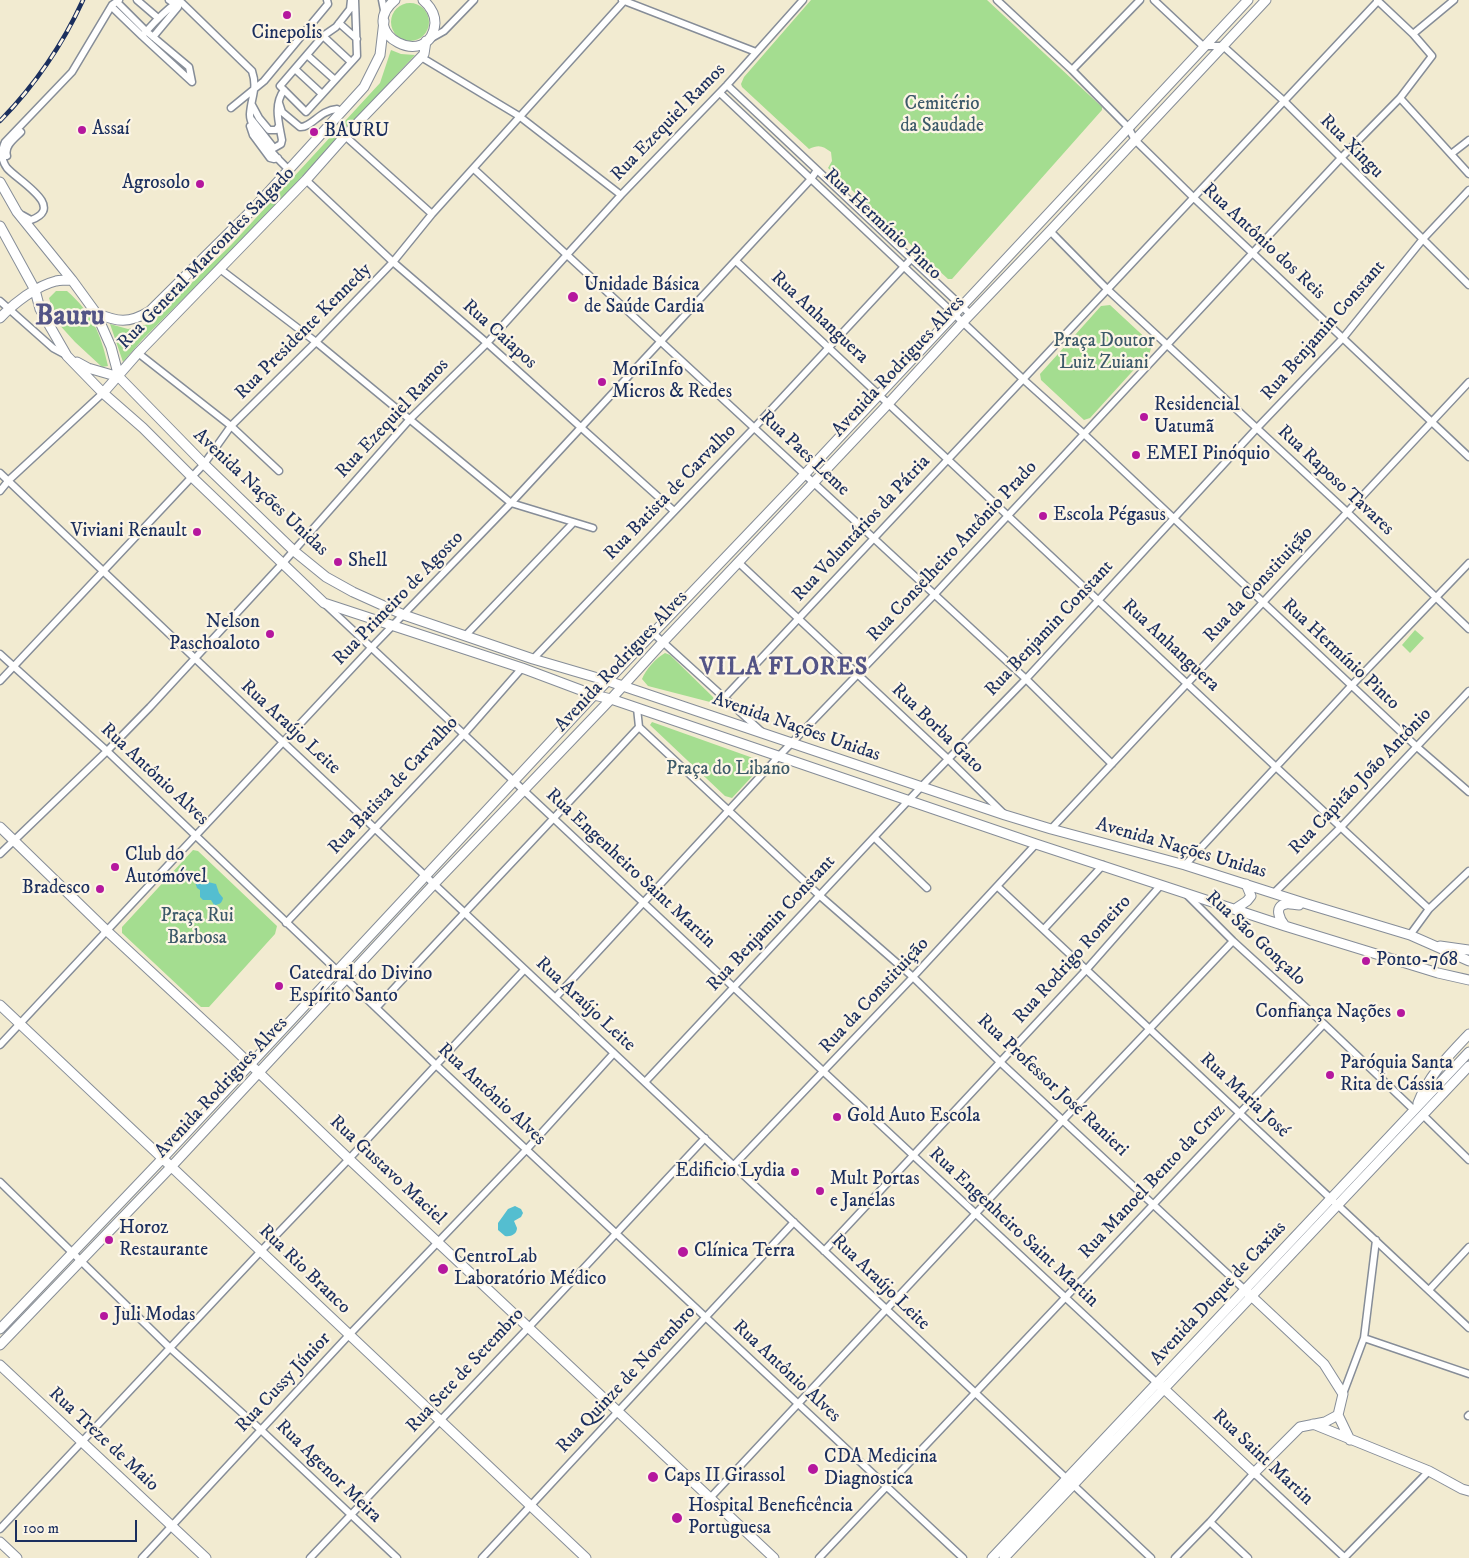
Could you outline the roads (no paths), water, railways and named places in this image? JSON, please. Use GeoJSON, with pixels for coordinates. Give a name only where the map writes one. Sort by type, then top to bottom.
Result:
{"type":"FeatureCollection","features":[{"type":"Feature","properties":{"kind":"main road","name":"Rua General Marcondes Salgado"},"geometry":{"type":"LineString","coordinates":[[96,313],[113,321],[137,319],[150,311],[252,209],[364,87],[380,55],[384,18],[387,9],[395,0]]}},
{"type":"Feature","properties":{"kind":"main road","name":"Rua General Marcondes Salgado"},"geometry":{"type":"LineString","coordinates":[[103,393],[119,377],[138,353],[306,180],[345,136],[424,54],[426,41],[431,35],[435,22],[432,9],[422,0]]}},
{"type":"Feature","properties":{"kind":"main road","name":"Avenida Rodrigues Alves"},"geometry":{"type":"LineString","coordinates":[[0,1329],[163,1158],[594,695],[805,474],[1248,0]]}},
{"type":"Feature","properties":{"kind":"main road","name":"Avenida Rodrigues Alves"},"geometry":{"type":"LineString","coordinates":[[0,1345],[171,1167],[434,884],[611,699],[621,686],[1266,0]]}},
{"type":"Feature","properties":{"kind":"main road"},"geometry":{"type":"LineString","coordinates":[[384,18],[385,29],[395,42],[410,47],[426,41]]}},
{"type":"Feature","properties":{"kind":"main road","name":"Avenida Nações Unidas"},"geometry":{"type":"LineString","coordinates":[[0,182],[17,212],[96,313],[111,347],[119,377],[204,464],[294,551],[326,576],[353,592],[404,615],[533,659],[608,681],[1005,815],[1186,864],[1307,904],[1410,935],[1469,961]]}},
{"type":"Feature","properties":{"kind":"main road","name":"Avenida Nações Unidas"},"geometry":{"type":"LineString","coordinates":[[0,226],[35,290],[40,309],[67,356],[103,393],[143,428],[324,603],[522,668],[594,695],[611,699],[1036,844],[1103,865],[1160,886],[1438,973],[1465,979]]}},
{"type":"Feature","properties":{"kind":"main road"},"geometry":{"type":"LineString","coordinates":[[0,318],[8,309],[35,290],[56,281],[72,280]]}},
{"type":"Feature","properties":{"kind":"main road"},"geometry":{"type":"LineString","coordinates":[[67,356],[88,368],[119,377]]}},
{"type":"Feature","properties":{"kind":"main road","name":"Rua Gustavo Maciel"},"geometry":{"type":"LineString","coordinates":[[0,827],[107,931],[251,1064],[258,1073],[349,1159],[774,1558]]}},
{"type":"Feature","properties":{"kind":"main road"},"geometry":{"type":"LineString","coordinates":[[1235,909],[1251,896],[1246,884]]}},
{"type":"Feature","properties":{"kind":"main road"},"geometry":{"type":"LineString","coordinates":[[1285,926],[1278,913],[1280,908],[1285,904],[1307,904]]}},
{"type":"Feature","properties":{"kind":"main road"},"geometry":{"type":"LineString","coordinates":[[1434,946],[1448,946],[1469,950]]}},
{"type":"Feature","properties":{"kind":"main road"},"geometry":{"type":"LineString","coordinates":[[1465,979],[1469,986]]}},
{"type":"Feature","properties":{"kind":"main road","name":"Rua Rio Branco"},"geometry":{"type":"LineString","coordinates":[[0,1005],[586,1558]]}},
{"type":"Feature","properties":{"kind":"main road"},"geometry":{"type":"LineString","coordinates":[[1418,1111],[1424,1088],[1451,1052],[1469,1034]]}},
{"type":"Feature","properties":{"kind":"main road","name":"Avenida Duque de Caxias"},"geometry":{"type":"LineString","coordinates":[[1446,1084],[1469,1052]]}},
{"type":"Feature","properties":{"kind":"main road","name":"Avenida Duque de Caxias"},"geometry":{"type":"LineString","coordinates":[[1248,1293],[1331,1198],[1446,1084],[1469,1066]]}},
{"type":"Feature","properties":{"kind":"main road","name":"Avenida Duque de Caxias"},"geometry":{"type":"LineString","coordinates":[[1004,1558],[1070,1482],[1160,1385],[1248,1293],[1338,1205],[1418,1111]]}},
{"type":"Feature","properties":{"kind":"main road","name":"Rua Professor José Ranieri"},"geometry":{"type":"LineString","coordinates":[[1248,1293],[1324,1364],[1343,1394]]}},
{"type":"Feature","properties":{"kind":"main road","name":"Rua Treze de Maio"},"geometry":{"type":"LineString","coordinates":[[0,1366],[206,1558]]}},
{"type":"Feature","properties":{"kind":"main road","name":"Rua Saint Martin"},"geometry":{"type":"LineString","coordinates":[[1160,1385],[1254,1472]]}},
{"type":"Feature","properties":{"kind":"main road"},"geometry":{"type":"LineString","coordinates":[[1343,1394],[1338,1415],[1350,1440]]}},
{"type":"Feature","properties":{"kind":"main road"},"geometry":{"type":"LineString","coordinates":[[1254,1472],[1300,1427],[1325,1422],[1338,1415]]}},
{"type":"Feature","properties":{"kind":"main road"},"geometry":{"type":"LineString","coordinates":[[1313,1424],[1429,1471],[1465,1490]]}},
{"type":"Feature","properties":{"kind":"main road","name":"Avenida Duque de Caxias"},"geometry":{"type":"LineString","coordinates":[[992,1558],[1070,1482]]}},
{"type":"Feature","properties":{"kind":"main road"},"geometry":{"type":"LineString","coordinates":[[0,1542],[17,1558]]}},
{"type":"Feature","properties":{"kind":"street"},"geometry":{"type":"LineString","coordinates":[[17,212],[30,220],[35,218],[44,209],[38,194],[8,168],[1,150],[4,142],[72,72],[112,5],[126,0]]}},
{"type":"Feature","properties":{"kind":"street"},"geometry":{"type":"LineString","coordinates":[[137,0],[158,18]]}},
{"type":"Feature","properties":{"kind":"street"},"geometry":{"type":"LineString","coordinates":[[144,34],[158,18],[175,4],[171,0]]}},
{"type":"Feature","properties":{"kind":"street"},"geometry":{"type":"LineString","coordinates":[[153,37],[178,7],[171,0]]}},
{"type":"Feature","properties":{"kind":"street"},"geometry":{"type":"LineString","coordinates":[[179,0],[258,79],[264,80]]}},
{"type":"Feature","properties":{"kind":"street"},"geometry":{"type":"LineString","coordinates":[[278,159],[278,153],[250,111],[243,103],[234,105],[264,80],[328,4],[327,0]]}},
{"type":"Feature","properties":{"kind":"street"},"geometry":{"type":"LineString","coordinates":[[351,0],[350,9],[339,23],[324,36],[280,86],[306,112],[357,56],[355,0]]}},
{"type":"Feature","properties":{"kind":"street"},"geometry":{"type":"LineString","coordinates":[[382,0],[384,18]]}},
{"type":"Feature","properties":{"kind":"street"},"geometry":{"type":"LineString","coordinates":[[426,41],[444,31],[474,0]]}},
{"type":"Feature","properties":{"kind":"street"},"geometry":{"type":"LineString","coordinates":[[624,0],[756,52]]}},
{"type":"Feature","properties":{"kind":"street","name":"Rua Presidente Kennedy"},"geometry":{"type":"LineString","coordinates":[[0,681],[204,464],[231,426],[393,262],[432,214],[624,0]]}},
{"type":"Feature","properties":{"kind":"street","name":"Rua Ezequiel Ramos"},"geometry":{"type":"LineString","coordinates":[[0,854],[107,751],[195,658],[294,551],[410,418],[487,343],[568,256],[621,195],[720,92],[803,0]]}},
{"type":"Feature","properties":{"kind":"street","name":"Rua Antônio dos Reis"},"geometry":{"type":"LineString","coordinates":[[997,0],[1072,70],[1128,127],[1135,140],[1193,197],[1469,457]]}},
{"type":"Feature","properties":{"kind":"street"},"geometry":{"type":"LineString","coordinates":[[1072,70],[1140,0]]}},
{"type":"Feature","properties":{"kind":"street"},"geometry":{"type":"LineString","coordinates":[[1154,0],[1203,46],[1223,46]]}},
{"type":"Feature","properties":{"kind":"street"},"geometry":{"type":"LineString","coordinates":[[1413,34],[1454,0]]}},
{"type":"Feature","properties":{"kind":"street"},"geometry":{"type":"LineString","coordinates":[[1377,1],[1413,34],[1432,56],[1400,98],[1341,158],[1084,434],[1024,380],[1107,288],[1377,1]]}},
{"type":"Feature","properties":{"kind":"street"},"geometry":{"type":"LineString","coordinates":[[117,4],[144,34],[192,82],[189,67],[153,37],[144,34]]}},
{"type":"Feature","properties":{"kind":"street"},"geometry":{"type":"LineString","coordinates":[[29,228],[44,215],[46,205],[41,195],[10,164],[6,151],[8,145],[75,72],[106,16],[117,4]]}},
{"type":"Feature","properties":{"kind":"street"},"geometry":{"type":"LineString","coordinates":[[339,23],[356,39]]}},
{"type":"Feature","properties":{"kind":"street"},"geometry":{"type":"LineString","coordinates":[[324,36],[351,62]]}},
{"type":"Feature","properties":{"kind":"street","name":"Rua Xingu"},"geometry":{"type":"LineString","coordinates":[[1223,46],[1284,101],[1469,285]]}},
{"type":"Feature","properties":{"kind":"street"},"geometry":{"type":"LineString","coordinates":[[307,55],[335,80]]}},
{"type":"Feature","properties":{"kind":"street"},"geometry":{"type":"LineString","coordinates":[[421,57],[519,116],[621,195]]}},
{"type":"Feature","properties":{"kind":"street"},"geometry":{"type":"LineString","coordinates":[[295,69],[322,94]]}},
{"type":"Feature","properties":{"kind":"street"},"geometry":{"type":"LineString","coordinates":[[252,72],[255,87],[250,111],[258,134],[288,169]]}},
{"type":"Feature","properties":{"kind":"street","name":"Rua Hermínio Pinto"},"geometry":{"type":"LineString","coordinates":[[727,84],[970,314]]}},
{"type":"Feature","properties":{"kind":"street"},"geometry":{"type":"LineString","coordinates":[[274,148],[281,144],[282,140],[277,109],[284,90]]}},
{"type":"Feature","properties":{"kind":"street","name":"Rua Hermínio Pinto"},"geometry":{"type":"LineString","coordinates":[[720,92],[1024,380]]}},
{"type":"Feature","properties":{"kind":"street"},"geometry":{"type":"LineString","coordinates":[[1400,98],[1469,174]]}},
{"type":"Feature","properties":{"kind":"street"},"geometry":{"type":"LineString","coordinates":[[279,100],[282,112],[300,127],[308,126],[318,116],[333,109],[337,108],[341,112]]}},
{"type":"Feature","properties":{"kind":"street"},"geometry":{"type":"LineString","coordinates":[[250,111],[269,130],[276,130],[279,126]]}},
{"type":"Feature","properties":{"kind":"street"},"geometry":{"type":"LineString","coordinates":[[345,136],[432,214]]}},
{"type":"Feature","properties":{"kind":"street"},"geometry":{"type":"LineString","coordinates":[[1451,154],[1469,140]]}},
{"type":"Feature","properties":{"kind":"street","name":"Rua Paes Leme"},"geometry":{"type":"LineString","coordinates":[[474,169],[1026,679],[1112,764]]}},
{"type":"Feature","properties":{"kind":"street","name":"Rua Primeiro de Agosto"},"geometry":{"type":"LineString","coordinates":[[0,1045],[371,648],[511,503],[662,342],[811,179],[816,170]]}},
{"type":"Feature","properties":{"kind":"street","name":"Rua Caiapos"},"geometry":{"type":"LineString","coordinates":[[306,180],[393,262],[487,343],[674,511]]}},
{"type":"Feature","properties":{"kind":"street","name":"Rua Benjamin Constant"},"geometry":{"type":"LineString","coordinates":[[645,1082],[921,787],[1026,679],[1257,428],[1343,338],[1423,239],[1469,190]]}},
{"type":"Feature","properties":{"kind":"street","name":"Rua Raposo Tavares"},"geometry":{"type":"LineString","coordinates":[[1050,231],[1167,345],[1347,512],[1469,629]]}},
{"type":"Feature","properties":{"kind":"street","name":"Rua Batista de Carvalho"},"geometry":{"type":"LineString","coordinates":[[533,659],[754,428],[912,258]]}},
{"type":"Feature","properties":{"kind":"street","name":"Rua Anhanguera"},"geometry":{"type":"LineString","coordinates":[[736,261],[1188,683],[1276,768],[1430,909]]}},
{"type":"Feature","properties":{"kind":"street"},"geometry":{"type":"LineString","coordinates":[[220,268],[316,342],[511,503],[593,528]]}},
{"type":"Feature","properties":{"kind":"street"},"geometry":{"type":"LineString","coordinates":[[0,301],[53,348],[67,356]]}},
{"type":"Feature","properties":{"kind":"street"},"geometry":{"type":"LineString","coordinates":[[138,353],[231,426],[279,471]]}},
{"type":"Feature","properties":{"kind":"street","name":"Rua Voluntários da Pátria"},"geometry":{"type":"LineString","coordinates":[[724,698],[1024,380]]}},
{"type":"Feature","properties":{"kind":"street","name":"Rua da Constituição"},"geometry":{"type":"LineString","coordinates":[[1051,829],[1469,382]]}},
{"type":"Feature","properties":{"kind":"street","name":"Rua General Marcondes Salgado"},"geometry":{"type":"LineString","coordinates":[[0,491],[9,480],[103,393]]}},
{"type":"Feature","properties":{"kind":"street","name":"Rua Hermínio Pinto"},"geometry":{"type":"LineString","coordinates":[[1084,434],[1263,604],[1417,747],[1469,792]]}},
{"type":"Feature","properties":{"kind":"street","name":"Rua Conselheiro Antônio Prado"},"geometry":{"type":"LineString","coordinates":[[556,997],[779,756],[934,595],[1084,434]]}},
{"type":"Feature","properties":{"kind":"street","name":"Rua Araújo Leite"},"geometry":{"type":"LineString","coordinates":[[0,472],[524,970],[556,997],[885,1310],[1151,1558]]}},
{"type":"Feature","properties":{"kind":"street"},"geometry":{"type":"LineString","coordinates":[[465,636],[573,523]]}},
{"type":"Feature","properties":{"kind":"street","name":"Rua Borba Gato"},"geometry":{"type":"LineString","coordinates":[[738,562],[1005,815]]}},
{"type":"Feature","properties":{"kind":"street"},"geometry":{"type":"LineString","coordinates":[[1186,864],[1352,685],[1469,563]]}},
{"type":"Feature","properties":{"kind":"street","name":"Rua Engenheiro Saint Martin"},"geometry":{"type":"LineString","coordinates":[[324,603],[643,904],[1160,1385]]}},
{"type":"Feature","properties":{"kind":"street"},"geometry":{"type":"LineString","coordinates":[[654,634],[765,734]]}},
{"type":"Feature","properties":{"kind":"street","name":"Rua Antônio Alves"},"geometry":{"type":"LineString","coordinates":[[0,654],[107,751],[286,923],[963,1558]]}},
{"type":"Feature","properties":{"kind":"street","name":"Rua Batista de Carvalho"},"geometry":{"type":"LineString","coordinates":[[286,923],[464,734],[522,668]]}},
{"type":"Feature","properties":{"kind":"street","name":"Rua Capitão João Antônio"},"geometry":{"type":"LineString","coordinates":[[1274,893],[1341,827],[1469,691]]}},
{"type":"Feature","properties":{"kind":"street"},"geometry":{"type":"LineString","coordinates":[[637,708],[639,727],[730,810]]}},
{"type":"Feature","properties":{"kind":"street"},"geometry":{"type":"LineString","coordinates":[[376,1007],[639,727]]}},
{"type":"Feature","properties":{"kind":"street","name":"Rua Professor José Ranieri"},"geometry":{"type":"LineString","coordinates":[[730,810],[819,895],[913,977],[1000,1062],[1248,1293]]}},
{"type":"Feature","properties":{"kind":"street"},"geometry":{"type":"LineString","coordinates":[[875,838],[928,888]]}},
{"type":"Feature","properties":{"kind":"street","name":"Rua da Constituição"},"geometry":{"type":"LineString","coordinates":[[733,1166],[824,1072],[1036,844]]}},
{"type":"Feature","properties":{"kind":"street"},"geometry":{"type":"LineString","coordinates":[[1044,929],[1103,865]]}},
{"type":"Feature","properties":{"kind":"street"},"geometry":{"type":"LineString","coordinates":[[1410,935],[1430,909],[1468,874]]}},
{"type":"Feature","properties":{"kind":"street","name":"Rua Rodrigo Romeiro"},"geometry":{"type":"LineString","coordinates":[[824,1251],[1086,970],[1160,886]]}},
{"type":"Feature","properties":{"kind":"street","name":"Rua Maria José"},"geometry":{"type":"LineString","coordinates":[[998,887],[1469,1328]]}},
{"type":"Feature","properties":{"kind":"street","name":"Rua São Gonçalo"},"geometry":{"type":"LineString","coordinates":[[1184,893],[1233,941],[1469,1160]]}},
{"type":"Feature","properties":{"kind":"street"},"geometry":{"type":"LineString","coordinates":[[711,1497],[975,1213],[1233,941]]}},
{"type":"Feature","properties":{"kind":"street"},"geometry":{"type":"LineString","coordinates":[[0,1530],[524,970]]}},
{"type":"Feature","properties":{"kind":"street","name":"Rua Manoel Bento da Cruz"},"geometry":{"type":"LineString","coordinates":[[819,1558],[1324,1024]]}},
{"type":"Feature","properties":{"kind":"street","name":"Rua Cussy Júnior"},"geometry":{"type":"LineString","coordinates":[[142,1558],[349,1335],[527,1149],[614,1053]]}},
{"type":"Feature","properties":{"kind":"street","name":"Rua Sete de Setembro"},"geometry":{"type":"LineString","coordinates":[[310,1558],[705,1138]]}},
{"type":"Feature","properties":{"kind":"street","name":"Rua Agenor Meira"},"geometry":{"type":"LineString","coordinates":[[0,1182],[170,1348],[262,1430],[396,1558]]}},
{"type":"Feature","properties":{"kind":"street","name":"Rua Quinze de Novembro"},"geometry":{"type":"LineString","coordinates":[[482,1558],[794,1222]]}},
{"type":"Feature","properties":{"kind":"street"},"geometry":{"type":"LineString","coordinates":[[1343,1394],[1364,1338],[1376,1240]]}},
{"type":"Feature","properties":{"kind":"street"},"geometry":{"type":"LineString","coordinates":[[1429,1290],[1469,1247]]}},
{"type":"Feature","properties":{"kind":"street"},"geometry":{"type":"LineString","coordinates":[[1364,1338],[1469,1374]]}},
{"type":"Feature","properties":{"kind":"street"},"geometry":{"type":"LineString","coordinates":[[1344,1558],[1429,1471]]}},
{"type":"Feature","properties":{"kind":"street"},"geometry":{"type":"LineString","coordinates":[[1175,1558],[1254,1472]]}},
{"type":"Feature","properties":{"kind":"street","name":"Rua Saint Martin"},"geometry":{"type":"LineString","coordinates":[[1254,1472],[1344,1558]]}},
{"type":"Feature","properties":{"kind":"street"},"geometry":{"type":"LineString","coordinates":[[1465,1490],[1469,1496]]}},
{"type":"Feature","properties":{"kind":"street"},"geometry":{"type":"LineString","coordinates":[[1210,1522],[1248,1558]]}},
{"type":"Feature","properties":{"kind":"street"},"geometry":{"type":"LineString","coordinates":[[487,1552],[493,1558]]}},
{"type":"Feature","properties":{"kind":"water"},"geometry":{"type":"Polygon","coordinates":[[[201,877],[208,882],[216,884],[223,898],[217,905],[214,905],[211,900],[203,900],[200,897],[200,890],[195,882],[201,877]]]}},
{"type":"Feature","properties":{"kind":"water"},"geometry":{"type":"Polygon","coordinates":[[[515,1206],[521,1209],[523,1213],[521,1217],[514,1221],[517,1228],[516,1232],[505,1236],[498,1230],[498,1223],[508,1209],[515,1206]]]}},
{"type":"Feature","properties":{"kind":"railway"},"geometry":{"type":"LineString","coordinates":[[0,121],[47,64],[83,0]]}},
{"type":"Feature","properties":{"kind":"place","name":"Cinepolis"},"geometry":{"type":"Point","coordinates":[287,15]}},
{"type":"Feature","properties":{"kind":"place","name":"Assaí"},"geometry":{"type":"Point","coordinates":[82,130]}},
{"type":"Feature","properties":{"kind":"place","name":"BAURU"},"geometry":{"type":"Point","coordinates":[314,132]}},
{"type":"Feature","properties":{"kind":"place","name":"Agrosolo"},"geometry":{"type":"Point","coordinates":[200,184]}},
{"type":"Feature","properties":{"kind":"place","name":"Unidade Básica de Saúde Cardia"},"geometry":{"type":"Point","coordinates":[573,297]}},
{"type":"Feature","properties":{"kind":"place","name":"MoriInfo Micros & Redes"},"geometry":{"type":"Point","coordinates":[602,382]}},
{"type":"Feature","properties":{"kind":"place","name":"Residencial Uatumã"},"geometry":{"type":"Point","coordinates":[1144,417]}},
{"type":"Feature","properties":{"kind":"place","name":"EMEI Pinóquio"},"geometry":{"type":"Point","coordinates":[1136,455]}},
{"type":"Feature","properties":{"kind":"place","name":"Escola Pégasus"},"geometry":{"type":"Point","coordinates":[1043,516]}},
{"type":"Feature","properties":{"kind":"place","name":"Viviani Renault"},"geometry":{"type":"Point","coordinates":[197,532]}},
{"type":"Feature","properties":{"kind":"place","name":"Shell"},"geometry":{"type":"Point","coordinates":[338,562]}},
{"type":"Feature","properties":{"kind":"place","name":"Nelson Paschoaloto"},"geometry":{"type":"Point","coordinates":[270,634]}},
{"type":"Feature","properties":{"kind":"place","name":"Club do Automóvel"},"geometry":{"type":"Point","coordinates":[115,867]}},
{"type":"Feature","properties":{"kind":"place","name":"Bradesco"},"geometry":{"type":"Point","coordinates":[100,889]}},
{"type":"Feature","properties":{"kind":"place","name":"Ponto-768"},"geometry":{"type":"Point","coordinates":[1366,961]}},
{"type":"Feature","properties":{"kind":"place","name":"Catedral do Divino Espírito Santo"},"geometry":{"type":"Point","coordinates":[279,986]}},
{"type":"Feature","properties":{"kind":"place","name":"Confiança Nações"},"geometry":{"type":"Point","coordinates":[1401,1013]}},
{"type":"Feature","properties":{"kind":"place","name":"Paróquia Santa Rita de Cássia"},"geometry":{"type":"Point","coordinates":[1330,1075]}},
{"type":"Feature","properties":{"kind":"place","name":"Gold Auto Escola"},"geometry":{"type":"Point","coordinates":[837,1117]}},
{"type":"Feature","properties":{"kind":"place","name":"Edificio Lydia"},"geometry":{"type":"Point","coordinates":[795,1172]}},
{"type":"Feature","properties":{"kind":"place","name":"Mult Portas e Janelas"},"geometry":{"type":"Point","coordinates":[820,1191]}},
{"type":"Feature","properties":{"kind":"place","name":"Horoz Restaurante"},"geometry":{"type":"Point","coordinates":[109,1240]}},
{"type":"Feature","properties":{"kind":"place","name":"Clínica Terra"},"geometry":{"type":"Point","coordinates":[683,1252]}},
{"type":"Feature","properties":{"kind":"place","name":"CentroLab Laboratório Médico"},"geometry":{"type":"Point","coordinates":[443,1269]}},
{"type":"Feature","properties":{"kind":"place","name":"Juli Modas"},"geometry":{"type":"Point","coordinates":[104,1316]}},
{"type":"Feature","properties":{"kind":"place","name":"CDA Medicina Diagnostica"},"geometry":{"type":"Point","coordinates":[813,1469]}},
{"type":"Feature","properties":{"kind":"place","name":"Caps II Girassol"},"geometry":{"type":"Point","coordinates":[653,1477]}},
{"type":"Feature","properties":{"kind":"place","name":"Hospital Beneficência Portuguesa"},"geometry":{"type":"Point","coordinates":[677,1518]}},
{"type":"Feature","properties":{"kind":"district","name":"Bauru"},"geometry":{"type":"Point","coordinates":[70,318]}},
{"type":"Feature","properties":{"kind":"district","name":"VILA FLORES"},"geometry":{"type":"Point","coordinates":[784,669]}},
{"type":"Feature","properties":{"kind":"park label","name":"Cemitério da Saudade"},"geometry":{"type":"Point","coordinates":[942,116]}},
{"type":"Feature","properties":{"kind":"park label","name":"Praça Doutor Luiz Zuiani"},"geometry":{"type":"Point","coordinates":[1104,353]}},
{"type":"Feature","properties":{"kind":"park label","name":"Praça do Libano"},"geometry":{"type":"Point","coordinates":[728,770]}},
{"type":"Feature","properties":{"kind":"park label","name":"Praça Rui Barbosa"},"geometry":{"type":"Point","coordinates":[197,928]}}]}
